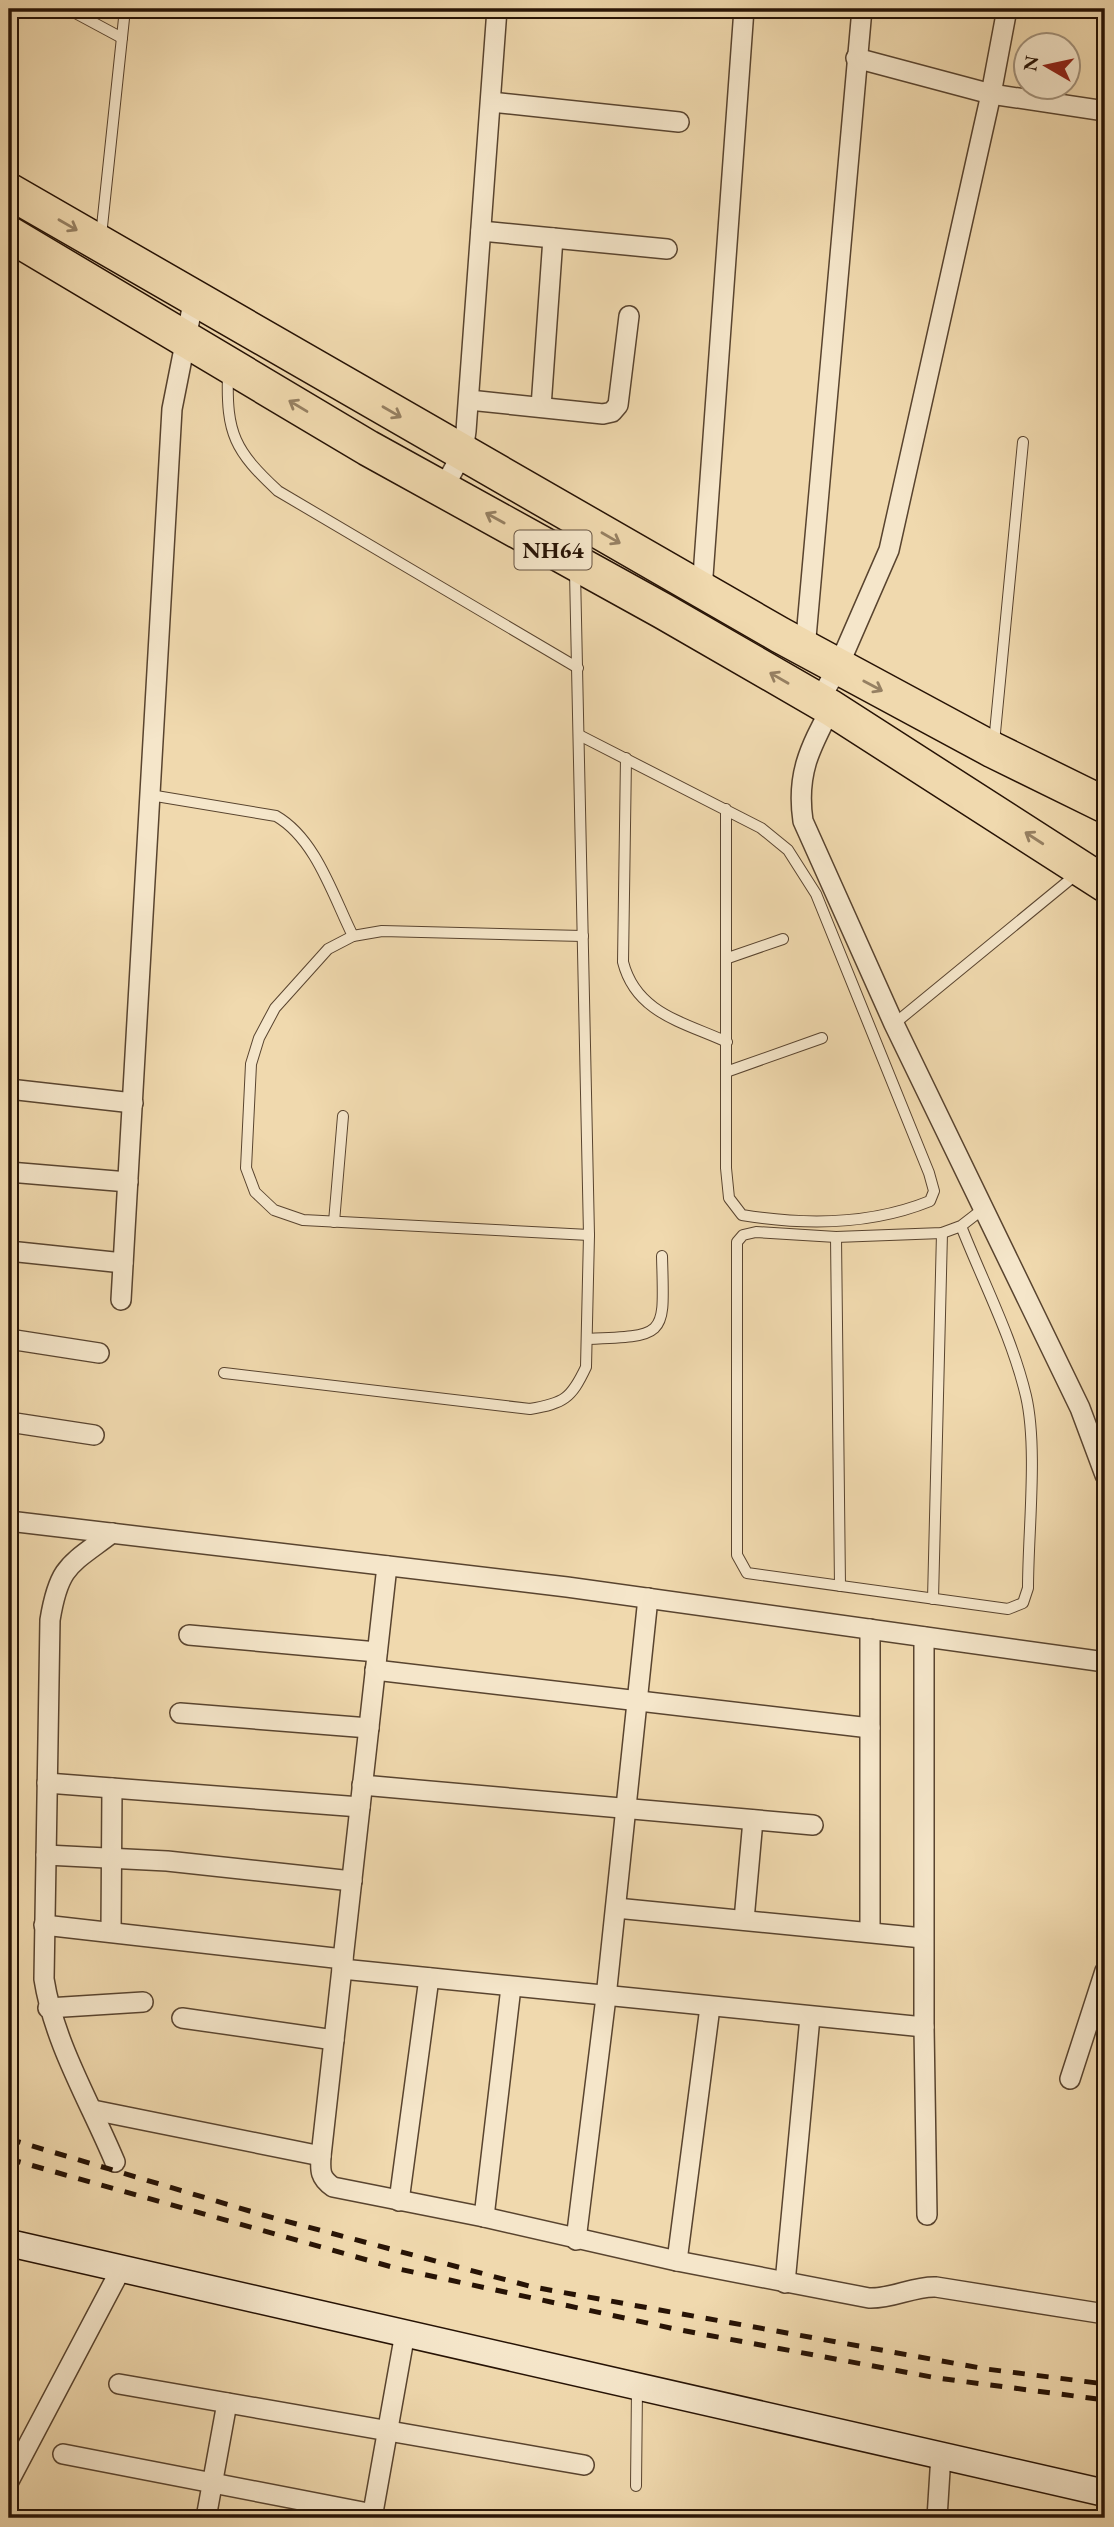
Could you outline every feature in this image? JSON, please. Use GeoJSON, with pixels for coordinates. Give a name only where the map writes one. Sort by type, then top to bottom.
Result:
{"type":"FeatureCollection","features":[{"type":"Feature","properties":{"kind":"highway","name":"NH64"},"geometry":{"type":"LineString","coordinates":[[9,191],[463,452],[572,521],[993,750],[1105,805]]}},
{"type":"Feature","properties":{"kind":"highway","name":"NH64"},"geometry":{"type":"LineString","coordinates":[[9,234],[228,365],[443,489],[575,557],[825,705],[1094,877]]}},
{"type":"Feature","properties":{"kind":"main road"},"geometry":{"type":"LineString","coordinates":[[9,2243],[1105,2493]]}},
{"type":"Feature","properties":{"kind":"street"},"geometry":{"type":"LineString","coordinates":[[443,489],[463,452],[469,400],[497,9]]}},
{"type":"Feature","properties":{"kind":"street"},"geometry":{"type":"LineString","coordinates":[[702,590],[744,9]]}},
{"type":"Feature","properties":{"kind":"street"},"geometry":{"type":"LineString","coordinates":[[806,649],[862,9]]}},
{"type":"Feature","properties":{"kind":"street"},"geometry":{"type":"LineString","coordinates":[[1007,9],[991,94],[889,550],[838,667],[806,754],[800,796],[803,821],[894,1024],[1080,1408],[1105,1475]]}},
{"type":"Feature","properties":{"kind":"street"},"geometry":{"type":"LineString","coordinates":[[856,58],[991,94],[1105,111]]}},
{"type":"Feature","properties":{"kind":"street"},"geometry":{"type":"LineString","coordinates":[[491,102],[679,122]]}},
{"type":"Feature","properties":{"kind":"street"},"geometry":{"type":"LineString","coordinates":[[481,231],[667,249]]}},
{"type":"Feature","properties":{"kind":"street"},"geometry":{"type":"LineString","coordinates":[[541,407],[553,238]]}},
{"type":"Feature","properties":{"kind":"street"},"geometry":{"type":"LineString","coordinates":[[121,1300],[172,409],[194,298]]}},
{"type":"Feature","properties":{"kind":"street"},"geometry":{"type":"LineString","coordinates":[[469,400],[603,414],[612,412],[618,405],[629,316]]}},
{"type":"Feature","properties":{"kind":"street"},"geometry":{"type":"LineString","coordinates":[[9,1089],[132,1102]]}},
{"type":"Feature","properties":{"kind":"street"},"geometry":{"type":"LineString","coordinates":[[9,1172],[128,1182]]}},
{"type":"Feature","properties":{"kind":"street"},"geometry":{"type":"LineString","coordinates":[[9,1251],[123,1263]]}},
{"type":"Feature","properties":{"kind":"street"},"geometry":{"type":"LineString","coordinates":[[9,1339],[99,1353]]}},
{"type":"Feature","properties":{"kind":"street"},"geometry":{"type":"LineString","coordinates":[[9,1422],[94,1435]]}},
{"type":"Feature","properties":{"kind":"street"},"geometry":{"type":"LineString","coordinates":[[9,1521],[648,1598],[1105,1662]]}},
{"type":"Feature","properties":{"kind":"street"},"geometry":{"type":"LineString","coordinates":[[112,1533],[69,1565],[55,1587],[50,1620],[44,1979],[48,2007],[115,2162]]}},
{"type":"Feature","properties":{"kind":"street"},"geometry":{"type":"LineString","coordinates":[[387,1566],[321,2156],[320,2172],[324,2180],[333,2187],[785,2283],[889,2299],[924,2287],[936,2287],[1105,2314]]}},
{"type":"Feature","properties":{"kind":"street"},"geometry":{"type":"LineString","coordinates":[[576,2240],[616,1908],[648,1598]]}},
{"type":"Feature","properties":{"kind":"street"},"geometry":{"type":"LineString","coordinates":[[870,1629],[870,1933]]}},
{"type":"Feature","properties":{"kind":"street"},"geometry":{"type":"LineString","coordinates":[[189,1635],[637,1700],[870,1728]]}},
{"type":"Feature","properties":{"kind":"street"},"geometry":{"type":"LineString","coordinates":[[925,1637],[923,2027],[927,2215]]}},
{"type":"Feature","properties":{"kind":"street"},"geometry":{"type":"LineString","coordinates":[[180,1713],[369,1728]]}},
{"type":"Feature","properties":{"kind":"street"},"geometry":{"type":"LineString","coordinates":[[47,1783],[360,1807]]}},
{"type":"Feature","properties":{"kind":"street"},"geometry":{"type":"LineString","coordinates":[[362,1785],[813,1825]]}},
{"type":"Feature","properties":{"kind":"street"},"geometry":{"type":"LineString","coordinates":[[111,1933],[112,1788]]}},
{"type":"Feature","properties":{"kind":"street"},"geometry":{"type":"LineString","coordinates":[[744,1920],[753,1819]]}},
{"type":"Feature","properties":{"kind":"street"},"geometry":{"type":"LineString","coordinates":[[46,1855],[111,1857],[352,1881]]}},
{"type":"Feature","properties":{"kind":"street"},"geometry":{"type":"LineString","coordinates":[[616,1908],[923,1938]]}},
{"type":"Feature","properties":{"kind":"street"},"geometry":{"type":"LineString","coordinates":[[44,1925],[343,1964],[429,1978],[923,2027]]}},
{"type":"Feature","properties":{"kind":"street"},"geometry":{"type":"LineString","coordinates":[[1070,2079],[1105,1970]]}},
{"type":"Feature","properties":{"kind":"street"},"geometry":{"type":"LineString","coordinates":[[399,2201],[429,1978]]}},
{"type":"Feature","properties":{"kind":"street"},"geometry":{"type":"LineString","coordinates":[[484,2217],[511,1987]]}},
{"type":"Feature","properties":{"kind":"street"},"geometry":{"type":"LineString","coordinates":[[48,2007],[143,2002]]}},
{"type":"Feature","properties":{"kind":"street"},"geometry":{"type":"LineString","coordinates":[[677,2261],[710,2007]]}},
{"type":"Feature","properties":{"kind":"street"},"geometry":{"type":"LineString","coordinates":[[785,2283],[810,2017]]}},
{"type":"Feature","properties":{"kind":"street"},"geometry":{"type":"LineString","coordinates":[[182,2018],[334,2040]]}},
{"type":"Feature","properties":{"kind":"street"},"geometry":{"type":"LineString","coordinates":[[93,2109],[321,2156]]}},
{"type":"Feature","properties":{"kind":"street"},"geometry":{"type":"LineString","coordinates":[[9,2481],[121,2269]]}},
{"type":"Feature","properties":{"kind":"street"},"geometry":{"type":"LineString","coordinates":[[63,2454],[373,2516],[405,2333]]}},
{"type":"Feature","properties":{"kind":"street"},"geometry":{"type":"LineString","coordinates":[[119,2384],[584,2465]]}},
{"type":"Feature","properties":{"kind":"street"},"geometry":{"type":"LineString","coordinates":[[205,2518],[227,2403]]}},
{"type":"Feature","properties":{"kind":"street"},"geometry":{"type":"LineString","coordinates":[[937,2518],[941,2455]]}},
{"type":"Feature","properties":{"kind":"lane"},"geometry":{"type":"LineString","coordinates":[[68,9],[122,38]]}},
{"type":"Feature","properties":{"kind":"lane"},"geometry":{"type":"LineString","coordinates":[[100,244],[125,9]]}},
{"type":"Feature","properties":{"kind":"lane"},"geometry":{"type":"LineString","coordinates":[[228,365],[227,403],[232,433],[247,462],[278,491],[578,668]]}},
{"type":"Feature","properties":{"kind":"lane"},"geometry":{"type":"LineString","coordinates":[[993,750],[1023,442]]}},
{"type":"Feature","properties":{"kind":"lane"},"geometry":{"type":"LineString","coordinates":[[224,1373],[530,1409],[558,1404],[577,1386],[586,1367],[589,1235],[575,557]]}},
{"type":"Feature","properties":{"kind":"lane"},"geometry":{"type":"LineString","coordinates":[[579,735],[726,809],[761,828],[788,850],[816,894],[929,1173],[933,1191],[930,1201],[897,1214],[783,1222],[742,1215],[729,1198],[726,809]]}},
{"type":"Feature","properties":{"kind":"lane"},"geometry":{"type":"LineString","coordinates":[[626,758],[623,962],[629,983],[645,1003],[727,1042]]}},
{"type":"Feature","properties":{"kind":"lane"},"geometry":{"type":"LineString","coordinates":[[150,795],[276,816],[292,825],[306,843],[354,936]]}},
{"type":"Feature","properties":{"kind":"lane"},"geometry":{"type":"LineString","coordinates":[[894,1024],[1094,877]]}},
{"type":"Feature","properties":{"kind":"lane"},"geometry":{"type":"LineString","coordinates":[[583,936],[382,931],[354,936],[328,950],[275,1008],[259,1038],[251,1065],[246,1168],[255,1192],[274,1210],[303,1220],[589,1235]]}},
{"type":"Feature","properties":{"kind":"lane"},"geometry":{"type":"LineString","coordinates":[[727,958],[783,939]]}},
{"type":"Feature","properties":{"kind":"lane"},"geometry":{"type":"LineString","coordinates":[[726,1072],[822,1038]]}},
{"type":"Feature","properties":{"kind":"lane"},"geometry":{"type":"LineString","coordinates":[[334,1222],[343,1116]]}},
{"type":"Feature","properties":{"kind":"lane"},"geometry":{"type":"LineString","coordinates":[[961,1226],[1000,1319],[1026,1395],[1030,1427],[1028,1588],[1023,1603],[1008,1609],[747,1573],[737,1555],[737,1242],[743,1235],[757,1232],[836,1237],[942,1233],[961,1226],[983,1209]]}},
{"type":"Feature","properties":{"kind":"lane"},"geometry":{"type":"LineString","coordinates":[[933,1599],[942,1233]]}},
{"type":"Feature","properties":{"kind":"lane"},"geometry":{"type":"LineString","coordinates":[[836,1237],[840,1586]]}},
{"type":"Feature","properties":{"kind":"lane"},"geometry":{"type":"LineString","coordinates":[[587,1339],[641,1337],[658,1326],[663,1311],[662,1256]]}},
{"type":"Feature","properties":{"kind":"lane"},"geometry":{"type":"LineString","coordinates":[[636,2486],[637,2386]]}},
{"type":"Feature","properties":{"kind":"railway"},"geometry":{"type":"LineString","coordinates":[[9,2139],[263,2215],[533,2287],[986,2369],[1105,2384]]}},
{"type":"Feature","properties":{"kind":"railway"},"geometry":{"type":"LineString","coordinates":[[9,2159],[399,2269],[675,2329],[937,2378],[1105,2400]]}}]}
